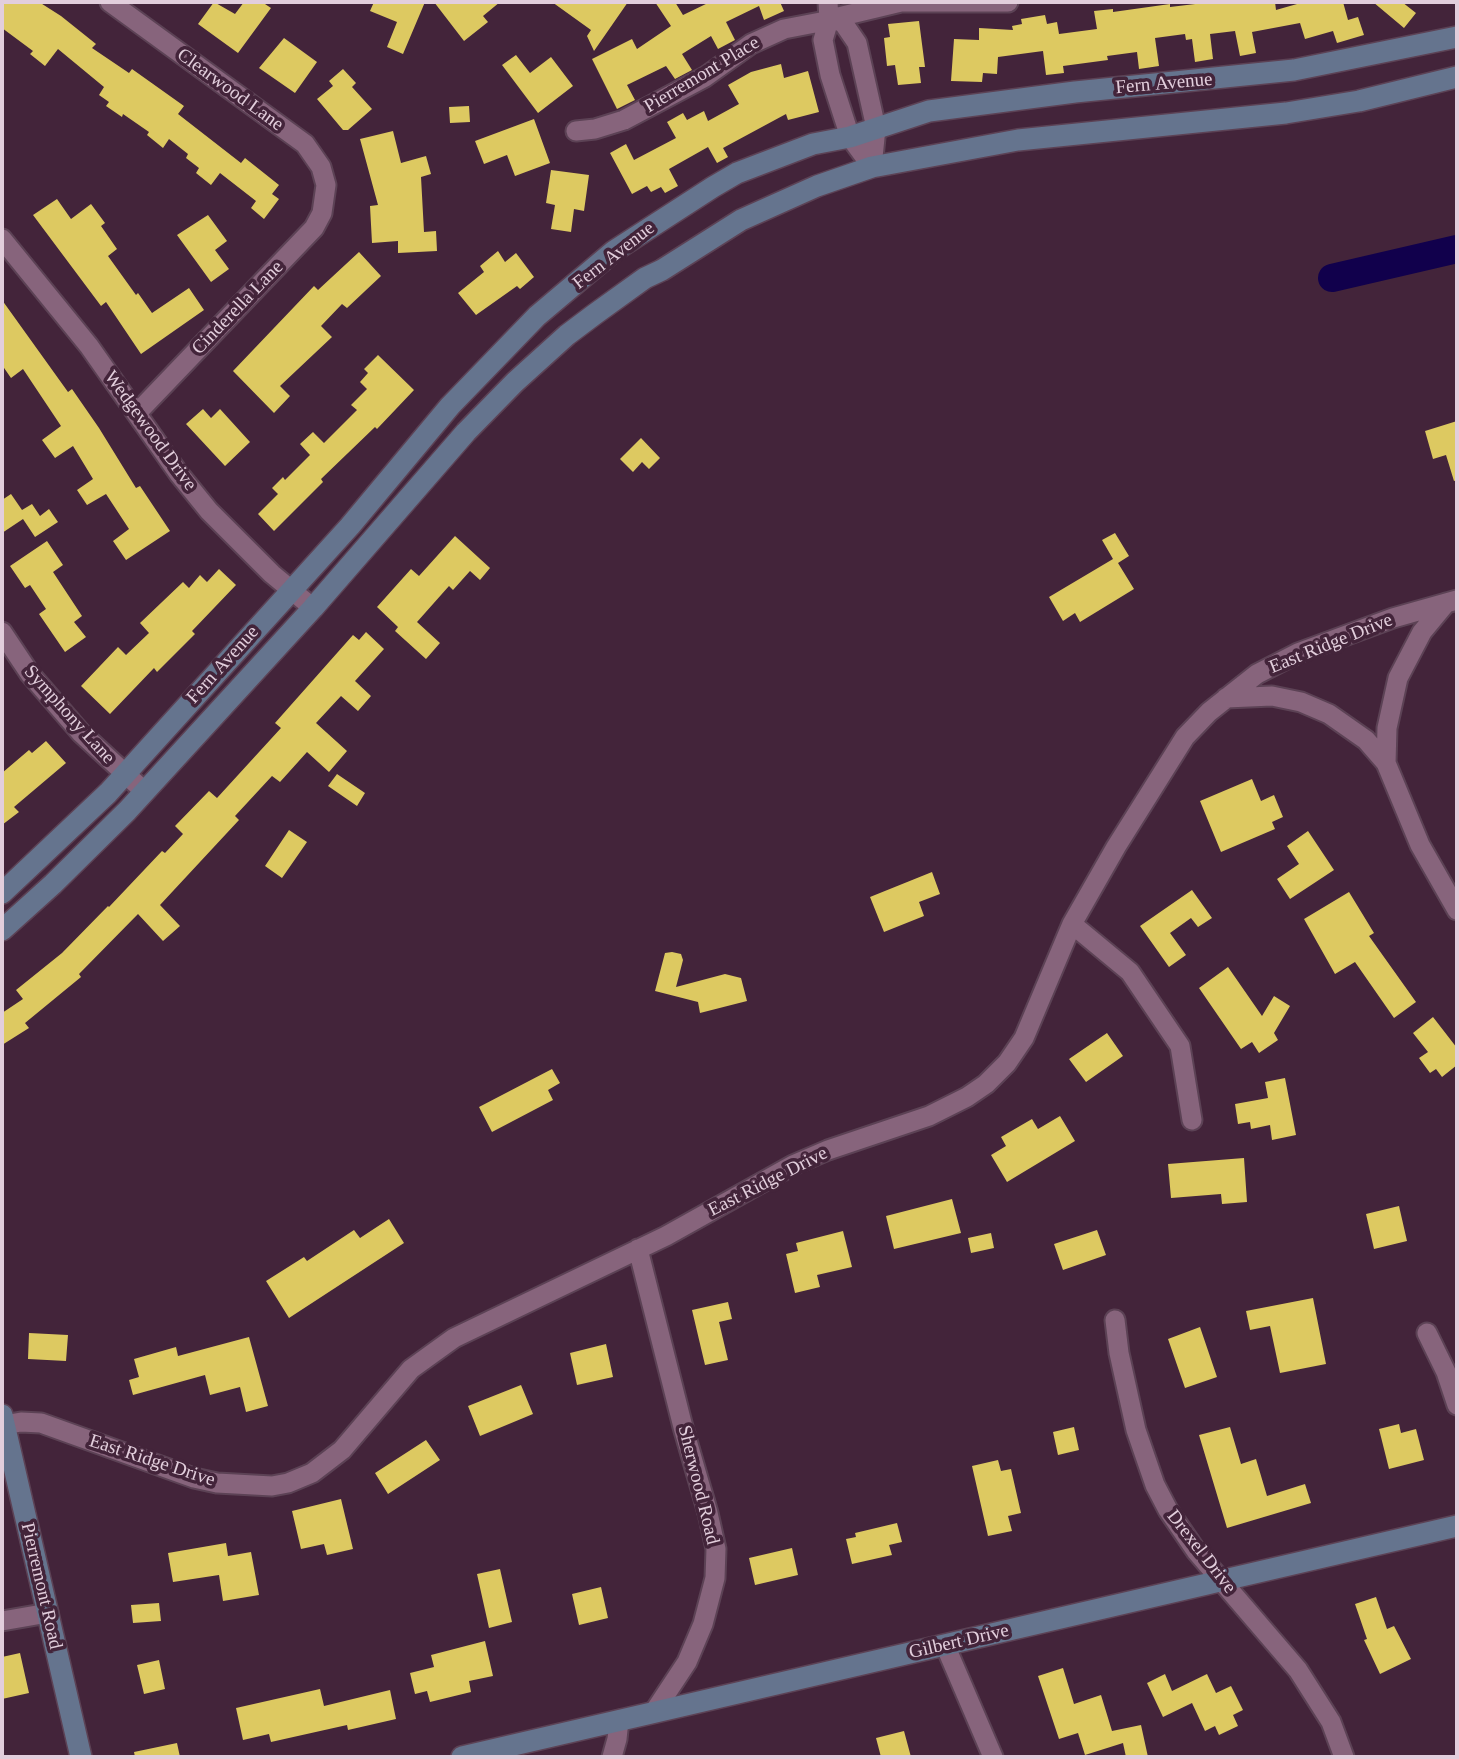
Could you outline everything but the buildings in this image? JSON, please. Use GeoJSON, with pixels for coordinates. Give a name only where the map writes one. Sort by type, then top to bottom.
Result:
{"type":"FeatureCollection","features":[{"type":"Feature","properties":{"kind":"street","name":"Clearwood Lane"},"geometry":{"type":"LineString","coordinates":[[110,2],[305,144],[321,167],[326,185],[325,195]]}},
{"type":"Feature","properties":{"kind":"street","name":"Pierremont Place"},"geometry":{"type":"LineString","coordinates":[[576,131],[595,130],[624,120],[705,77],[751,44],[828,11],[901,2],[1008,2]]}},
{"type":"Feature","properties":{"kind":"street"},"geometry":{"type":"LineString","coordinates":[[828,11],[844,24],[857,43],[876,128],[872,167]]}},
{"type":"Feature","properties":{"kind":"street"},"geometry":{"type":"LineString","coordinates":[[828,11],[823,40],[830,75],[850,137],[872,167]]}},
{"type":"Feature","properties":{"kind":"street","name":"Fern Avenue"},"geometry":{"type":"LineString","coordinates":[[2,893],[61,839],[124,775],[393,477],[450,406],[537,316],[570,290],[592,268],[677,208],[737,173],[813,144],[850,137],[929,111],[1075,92],[1294,70],[1457,37]]}},
{"type":"Feature","properties":{"kind":"street","name":"Fern Avenue"},"geometry":{"type":"LineString","coordinates":[[2,930],[53,884],[144,792],[313,608],[466,432],[515,382],[567,335],[645,278],[741,220],[817,186],[872,167],[1018,140],[1286,113],[1359,100],[1457,76]]}},
{"type":"Feature","properties":{"kind":"street","name":"Cinderella Lane"},"geometry":{"type":"LineString","coordinates":[[137,413],[314,228],[322,213],[325,195]]}},
{"type":"Feature","properties":{"kind":"street","name":"Wedgewood Drive"},"geometry":{"type":"LineString","coordinates":[[2,239],[89,346],[179,474],[209,511],[229,533],[313,608]]}},
{"type":"Feature","properties":{"kind":"street"},"geometry":{"type":"LineString","coordinates":[[1385,763],[1387,729],[1398,678],[1418,640],[1452,602]]}},
{"type":"Feature","properties":{"kind":"street","name":"East Ridge Drive"},"geometry":{"type":"LineString","coordinates":[[3,1420],[41,1423],[194,1478],[217,1483],[272,1486],[312,1473],[332,1459],[390,1391],[425,1358],[454,1338],[638,1249],[793,1166],[828,1150],[929,1116],[986,1084],[1007,1063],[1024,1038],[1072,924],[1116,847],[1185,737],[1224,698],[1257,674],[1298,653],[1393,618],[1452,602]]}},
{"type":"Feature","properties":{"kind":"street","name":"Symphony Lane"},"geometry":{"type":"LineString","coordinates":[[2,632],[30,674],[81,733],[144,792]]}},
{"type":"Feature","properties":{"kind":"street"},"geometry":{"type":"LineString","coordinates":[[1224,698],[1272,696],[1316,707],[1355,730],[1385,763],[1420,845],[1457,910]]}},
{"type":"Feature","properties":{"kind":"street"},"geometry":{"type":"LineString","coordinates":[[1072,924],[1130,972],[1180,1046],[1192,1120]]}},
{"type":"Feature","properties":{"kind":"street","name":"Sherwood Road"},"geometry":{"type":"LineString","coordinates":[[638,1249],[716,1549],[714,1585],[703,1624],[682,1670],[654,1712]]}},
{"type":"Feature","properties":{"kind":"street","name":"Drexel Drive"},"geometry":{"type":"LineString","coordinates":[[1115,1320],[1119,1353],[1136,1430],[1147,1467],[1168,1510],[1196,1551],[1298,1670],[1331,1722],[1344,1757]]}},
{"type":"Feature","properties":{"kind":"street"},"geometry":{"type":"LineString","coordinates":[[1427,1333],[1446,1373],[1457,1405]]}},
{"type":"Feature","properties":{"kind":"street","name":"Pierremont Road"},"geometry":{"type":"LineString","coordinates":[[3,1420],[81,1757]]}},
{"type":"Feature","properties":{"kind":"street","name":"Gilbert Drive"},"geometry":{"type":"LineString","coordinates":[[462,1757],[1457,1526]]}},
{"type":"Feature","properties":{"kind":"street"},"geometry":{"type":"LineString","coordinates":[[2,1621],[48,1613]]}},
{"type":"Feature","properties":{"kind":"street"},"geometry":{"type":"LineString","coordinates":[[945,1645],[993,1757]]}},
{"type":"Feature","properties":{"kind":"street"},"geometry":{"type":"LineString","coordinates":[[612,1757],[619,1720]]}},
{"type":"Feature","properties":{"kind":"waterway"},"geometry":{"type":"LineString","coordinates":[[1332,278],[1457,249]]}}]}
